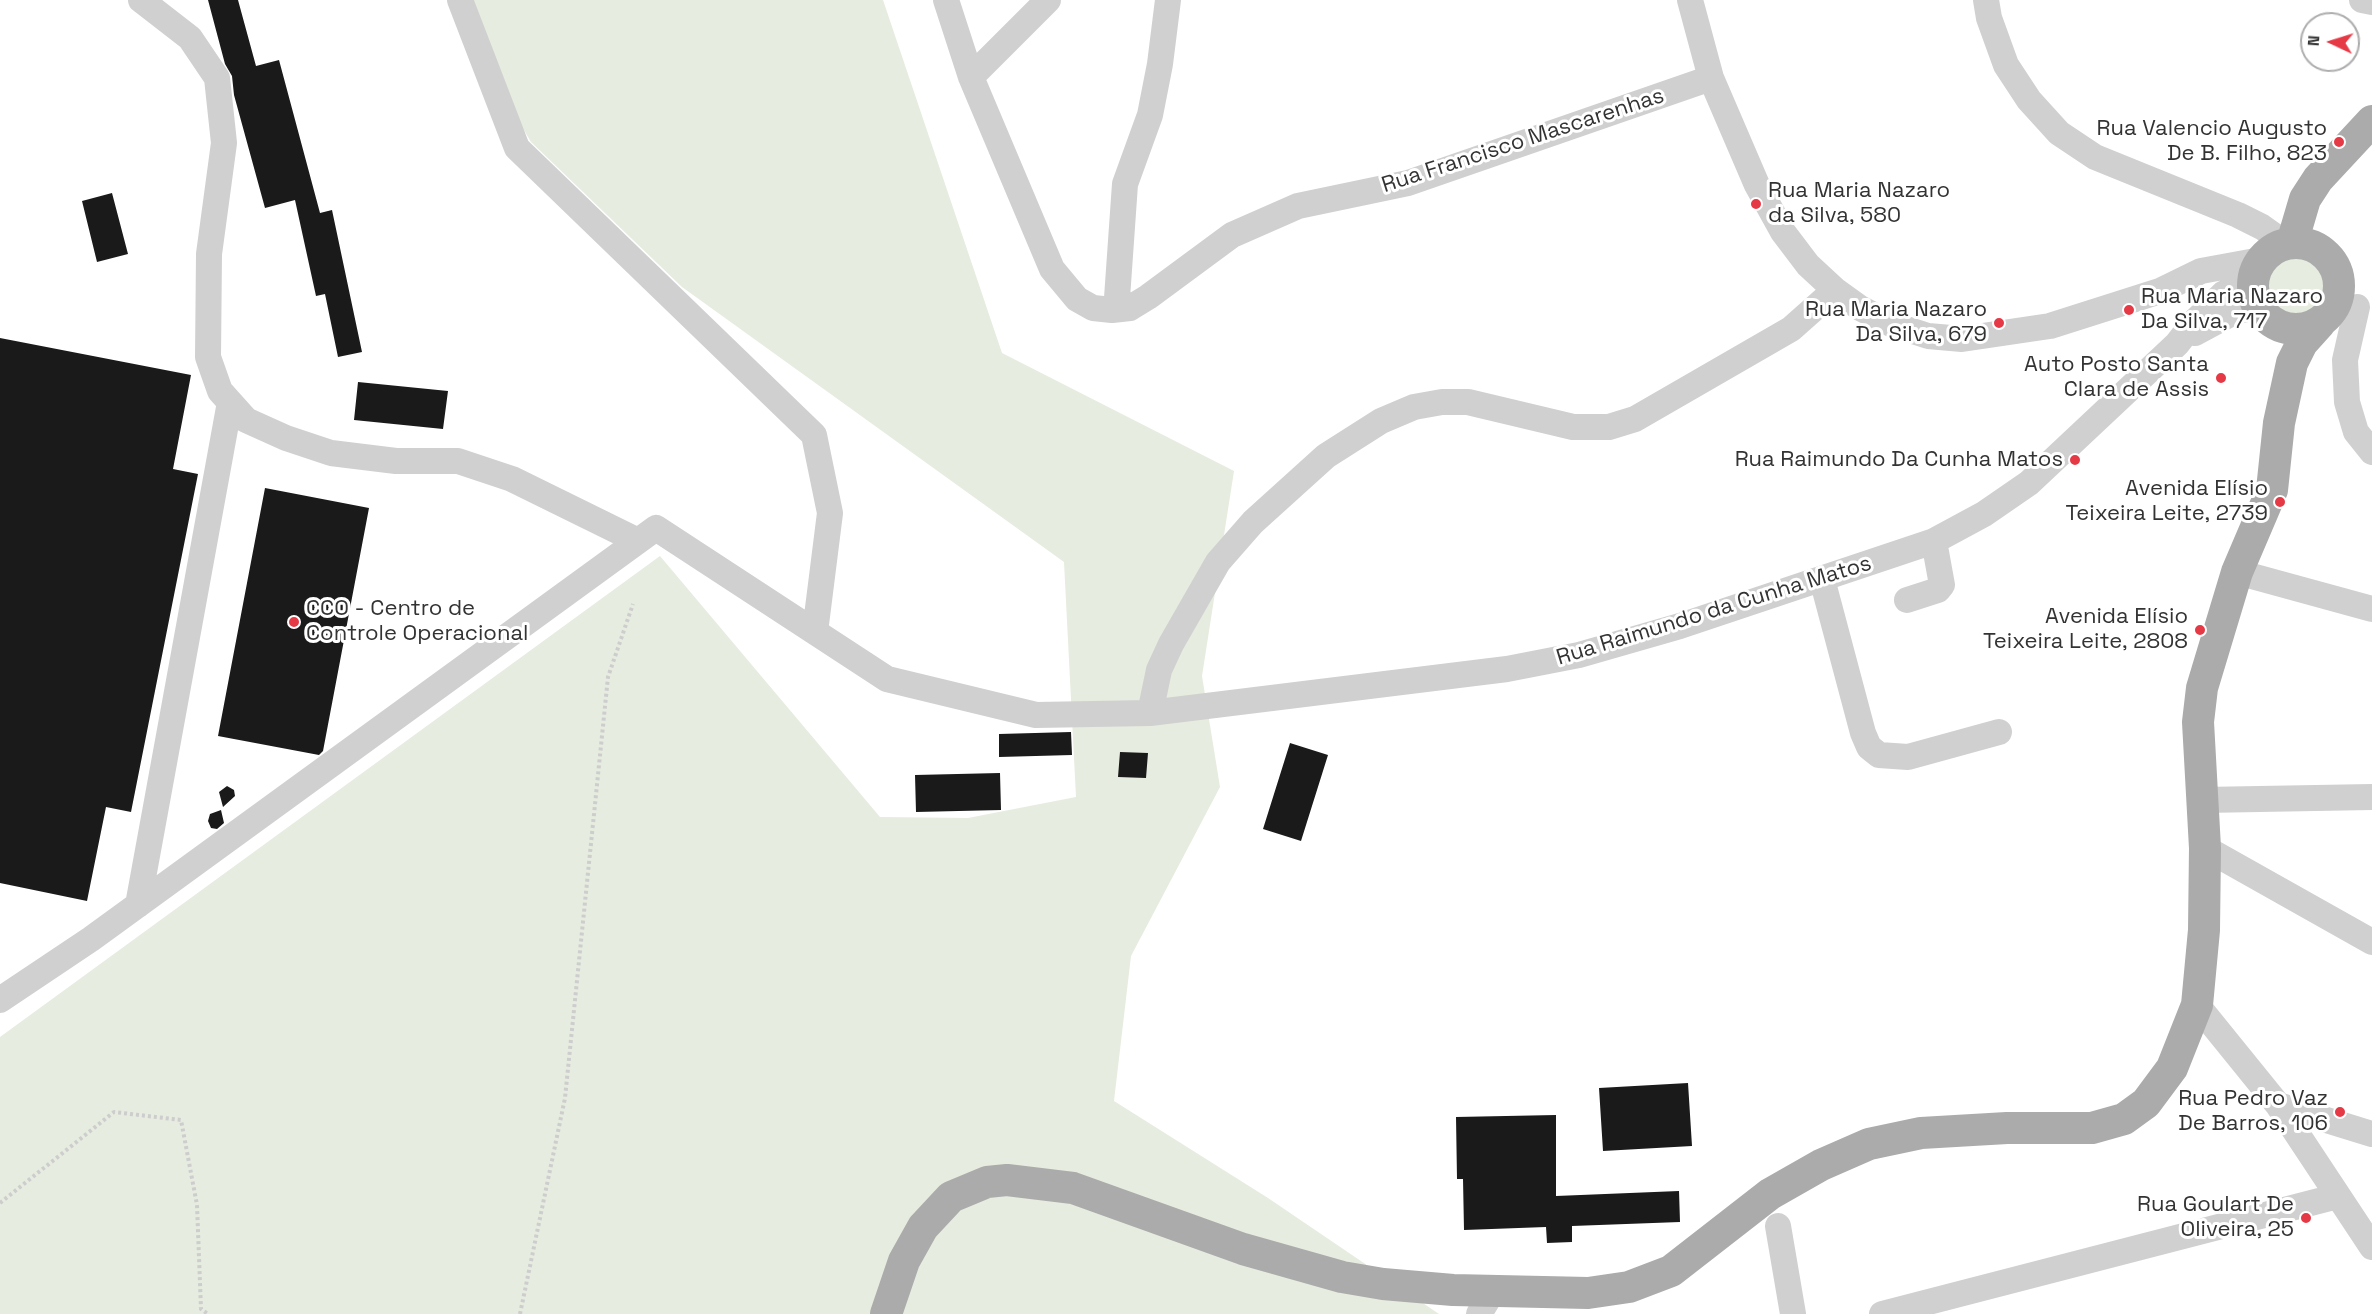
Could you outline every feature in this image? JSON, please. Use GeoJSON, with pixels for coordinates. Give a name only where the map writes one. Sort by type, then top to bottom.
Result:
{"type":"FeatureCollection","features":[{"type":"Feature","properties":{"kind":"main road"},"geometry":{"type":"LineString","coordinates":[[2279,423],[2272,368],[2274,343],[2259,285],[2318,179],[2372,121]]}},
{"type":"Feature","properties":{"kind":"main road"},"geometry":{"type":"LineString","coordinates":[[2337,160],[2323,205],[2321,224],[2325,254],[2338,276],[2339,290],[2346,310]]}},
{"type":"Feature","properties":{"kind":"main road"},"geometry":{"type":"LineString","coordinates":[[2259,285],[2304,243],[2325,254]]}},
{"type":"Feature","properties":{"kind":"main road"},"geometry":{"type":"LineString","coordinates":[[2259,285],[2299,330],[2346,310]]}},
{"type":"Feature","properties":{"kind":"main road"},"geometry":{"type":"LineString","coordinates":[[886,1314],[904,1261],[923,1227],[951,1197],[971,1186],[1006,1180],[1073,1188],[1243,1249],[1342,1277],[1486,1302],[1629,1287],[1671,1271],[1770,1194],[1821,1165],[1869,1144],[1921,1133],[2007,1128],[2092,1128],[2124,1119],[2146,1103],[2172,1068],[2197,1005],[2204,930],[2205,848],[2198,722],[2202,688],[2237,572],[2272,490],[2279,423],[2292,363],[2302,343],[2346,310]]}},
{"type":"Feature","properties":{"kind":"street"},"geometry":{"type":"LineString","coordinates":[[0,1000],[138,905],[638,541],[512,479],[469,464],[459,461],[396,461],[331,453],[286,438],[246,420],[220,391],[208,357],[209,254],[224,143],[217,78],[190,38],[141,0]]}},
{"type":"Feature","properties":{"kind":"street"},"geometry":{"type":"LineString","coordinates":[[460,0],[517,148],[814,435],[830,513],[814,632]]}},
{"type":"Feature","properties":{"kind":"street"},"geometry":{"type":"LineString","coordinates":[[946,0],[971,77],[1052,269],[1077,299],[1093,308],[1121,309],[1117,298],[1125,184],[1150,115],[1160,64],[1168,0]]}},
{"type":"Feature","properties":{"kind":"street"},"geometry":{"type":"LineString","coordinates":[[971,77],[1048,0]]}},
{"type":"Feature","properties":{"kind":"street"},"geometry":{"type":"LineString","coordinates":[[1690,0],[1711,78],[1757,185],[1783,232],[1808,265],[1835,290],[1860,308],[1891,324],[1928,336],[1962,339],[2050,326],[2160,291],[2201,271],[2259,285]]}},
{"type":"Feature","properties":{"kind":"street"},"geometry":{"type":"LineString","coordinates":[[1986,0],[1989,18],[2006,65],[2029,100],[2059,133],[2095,157],[2262,227],[2259,285]]}},
{"type":"Feature","properties":{"kind":"street"},"geometry":{"type":"LineString","coordinates":[[2362,0],[2372,2]]}},
{"type":"Feature","properties":{"kind":"street","name":"Rua Francisco Mascarenhas"},"geometry":{"type":"LineString","coordinates":[[1121,309],[1216,244],[1254,224],[1298,206],[1408,183],[1711,78]]}},
{"type":"Feature","properties":{"kind":"street"},"geometry":{"type":"LineString","coordinates":[[2160,291],[2186,293],[2259,285]]}},
{"type":"Feature","properties":{"kind":"street","name":"Rua Raimundo da Cunha Matos"},"geometry":{"type":"LineString","coordinates":[[638,541],[656,528],[887,679],[1036,715],[1150,714],[1507,669],[1568,657],[1680,626],[1934,541],[1984,514],[2029,483],[2177,344],[2259,285]]}},
{"type":"Feature","properties":{"kind":"street"},"geometry":{"type":"LineString","coordinates":[[1150,714],[1159,670],[1167,652],[1218,562],[1253,522],[1319,462],[1381,421],[1414,407],[1442,402],[1468,402],[1573,427],[1609,427],[1635,419],[1791,329],[1835,290]]}},
{"type":"Feature","properties":{"kind":"street"},"geometry":{"type":"LineString","coordinates":[[2346,310],[2347,402],[2356,432],[2372,452]]}},
{"type":"Feature","properties":{"kind":"street"},"geometry":{"type":"LineString","coordinates":[[138,905],[230,402]]}},
{"type":"Feature","properties":{"kind":"street"},"geometry":{"type":"LineString","coordinates":[[1907,600],[1938,590],[1942,585],[1934,541]]}},
{"type":"Feature","properties":{"kind":"street"},"geometry":{"type":"LineString","coordinates":[[2237,572],[2372,609]]}},
{"type":"Feature","properties":{"kind":"street"},"geometry":{"type":"LineString","coordinates":[[1822,579],[1863,733],[1869,747],[1879,755],[1908,757],[1999,732]]}},
{"type":"Feature","properties":{"kind":"street"},"geometry":{"type":"LineString","coordinates":[[2202,800],[2372,797]]}},
{"type":"Feature","properties":{"kind":"street"},"geometry":{"type":"LineString","coordinates":[[2205,848],[2372,942]]}},
{"type":"Feature","properties":{"kind":"street"},"geometry":{"type":"LineString","coordinates":[[2197,1005],[2278,1105],[2372,1247]]}},
{"type":"Feature","properties":{"kind":"street"},"geometry":{"type":"LineString","coordinates":[[2278,1105],[2372,1134]]}},
{"type":"Feature","properties":{"kind":"street"},"geometry":{"type":"LineString","coordinates":[[1882,1314],[2338,1196]]}},
{"type":"Feature","properties":{"kind":"street"},"geometry":{"type":"LineString","coordinates":[[1778,1226],[1793,1314]]}},
{"type":"Feature","properties":{"kind":"path"},"geometry":{"type":"LineString","coordinates":[[520,1314],[565,1098],[608,677],[633,604]]}},
{"type":"Feature","properties":{"kind":"path"},"geometry":{"type":"LineString","coordinates":[[0,1203],[114,1112],[181,1120],[196,1205],[201,1309],[208,1314]]}},
{"type":"Feature","properties":{"kind":"shaded area"},"geometry":{"type":"Polygon","coordinates":[[[470,0],[883,0],[1002,353],[1234,471],[1202,676],[1220,787],[1131,956],[1114,1101],[1268,1198],[1439,1314],[0,1314],[0,1037],[660,556],[880,817],[968,818],[1076,797],[1064,562],[682,287],[531,142],[497,85],[470,0]]]}},
{"type":"Feature","properties":{"kind":"shaded area"},"geometry":{"type":"Polygon","coordinates":[[[2301,251],[2314,257],[2323,266],[2327,272],[2329,286],[2327,300],[2319,311],[2308,319],[2287,321],[2269,311],[2261,300],[2259,279],[2269,261],[2280,253],[2301,251]]]}},
{"type":"Feature","properties":{"kind":"building"},"geometry":{"type":"Polygon","coordinates":[[[208,0],[238,0],[256,66],[279,60],[320,213],[332,210],[362,352],[338,357],[325,294],[316,296],[295,200],[265,208],[234,95],[232,76],[225,64],[208,0]]]}},
{"type":"Feature","properties":{"kind":"building"},"geometry":{"type":"Polygon","coordinates":[[[112,193],[128,254],[97,262],[82,201],[112,193]]]}},
{"type":"Feature","properties":{"kind":"building"},"geometry":{"type":"Polygon","coordinates":[[[0,338],[191,375],[173,469],[198,474],[131,812],[106,807],[87,901],[0,883],[0,338]]]}},
{"type":"Feature","properties":{"kind":"building"},"geometry":{"type":"Polygon","coordinates":[[[358,382],[448,391],[443,429],[354,420],[358,382]]]}},
{"type":"Feature","properties":{"kind":"building","name":"CCO - Centro de Controle Operacional"},"geometry":{"type":"Polygon","coordinates":[[[265,488],[369,508],[323,751],[319,755],[218,736],[265,488]]]}},
{"type":"Feature","properties":{"kind":"building"},"geometry":{"type":"Polygon","coordinates":[[[1071,732],[1072,755],[999,757],[999,734],[1071,732]]]}},
{"type":"Feature","properties":{"kind":"building"},"geometry":{"type":"Polygon","coordinates":[[[1290,743],[1328,755],[1301,841],[1263,829],[1290,743]]]}},
{"type":"Feature","properties":{"kind":"building"},"geometry":{"type":"Polygon","coordinates":[[[1120,752],[1148,753],[1146,778],[1118,777],[1120,752]]]}},
{"type":"Feature","properties":{"kind":"building"},"geometry":{"type":"Polygon","coordinates":[[[1000,773],[1001,810],[916,812],[915,775],[1000,773]]]}},
{"type":"Feature","properties":{"kind":"building"},"geometry":{"type":"Polygon","coordinates":[[[227,786],[234,790],[235,796],[223,807],[219,792],[227,786]]]}},
{"type":"Feature","properties":{"kind":"building"},"geometry":{"type":"Polygon","coordinates":[[[221,810],[224,823],[217,829],[211,828],[208,821],[210,814],[221,810]]]}},
{"type":"Feature","properties":{"kind":"building"},"geometry":{"type":"Polygon","coordinates":[[[1688,1083],[1692,1146],[1603,1151],[1599,1088],[1688,1083]]]}},
{"type":"Feature","properties":{"kind":"building"},"geometry":{"type":"Polygon","coordinates":[[[1556,1115],[1556,1196],[1679,1191],[1680,1222],[1572,1226],[1572,1242],[1547,1243],[1546,1227],[1464,1230],[1463,1179],[1457,1179],[1456,1117],[1556,1115]]]}},
{"type":"Feature","properties":{"kind":"place","name":"Rua Valencio Augusto De B. Filho, 823"},"geometry":{"type":"Point","coordinates":[2339,142]}},
{"type":"Feature","properties":{"kind":"place","name":"Rua Maria Nazaro da Silva, 580"},"geometry":{"type":"Point","coordinates":[1756,204]}},
{"type":"Feature","properties":{"kind":"place","name":"Rua Maria Nazaro Da Silva, 717"},"geometry":{"type":"Point","coordinates":[2129,310]}},
{"type":"Feature","properties":{"kind":"place","name":"Rua Maria Nazaro Da Silva, 679"},"geometry":{"type":"Point","coordinates":[1999,323]}},
{"type":"Feature","properties":{"kind":"place","name":"Auto Posto Santa Clara de Assis"},"geometry":{"type":"Point","coordinates":[2221,378]}},
{"type":"Feature","properties":{"kind":"place","name":"Rua Raimundo Da Cunha Matos"},"geometry":{"type":"Point","coordinates":[2075,460]}},
{"type":"Feature","properties":{"kind":"place","name":"Avenida Elísio Teixeira Leite, 2739"},"geometry":{"type":"Point","coordinates":[2280,502]}},
{"type":"Feature","properties":{"kind":"place","name":"CCO - Centro de Controle Operacional"},"geometry":{"type":"Point","coordinates":[294,622]}},
{"type":"Feature","properties":{"kind":"place","name":"Avenida Elísio Teixeira Leite, 2808"},"geometry":{"type":"Point","coordinates":[2200,630]}},
{"type":"Feature","properties":{"kind":"place","name":"Rua Pedro Vaz De Barros, 106"},"geometry":{"type":"Point","coordinates":[2340,1112]}},
{"type":"Feature","properties":{"kind":"place","name":"Rua Goulart De Oliveira, 25"},"geometry":{"type":"Point","coordinates":[2306,1218]}}]}
